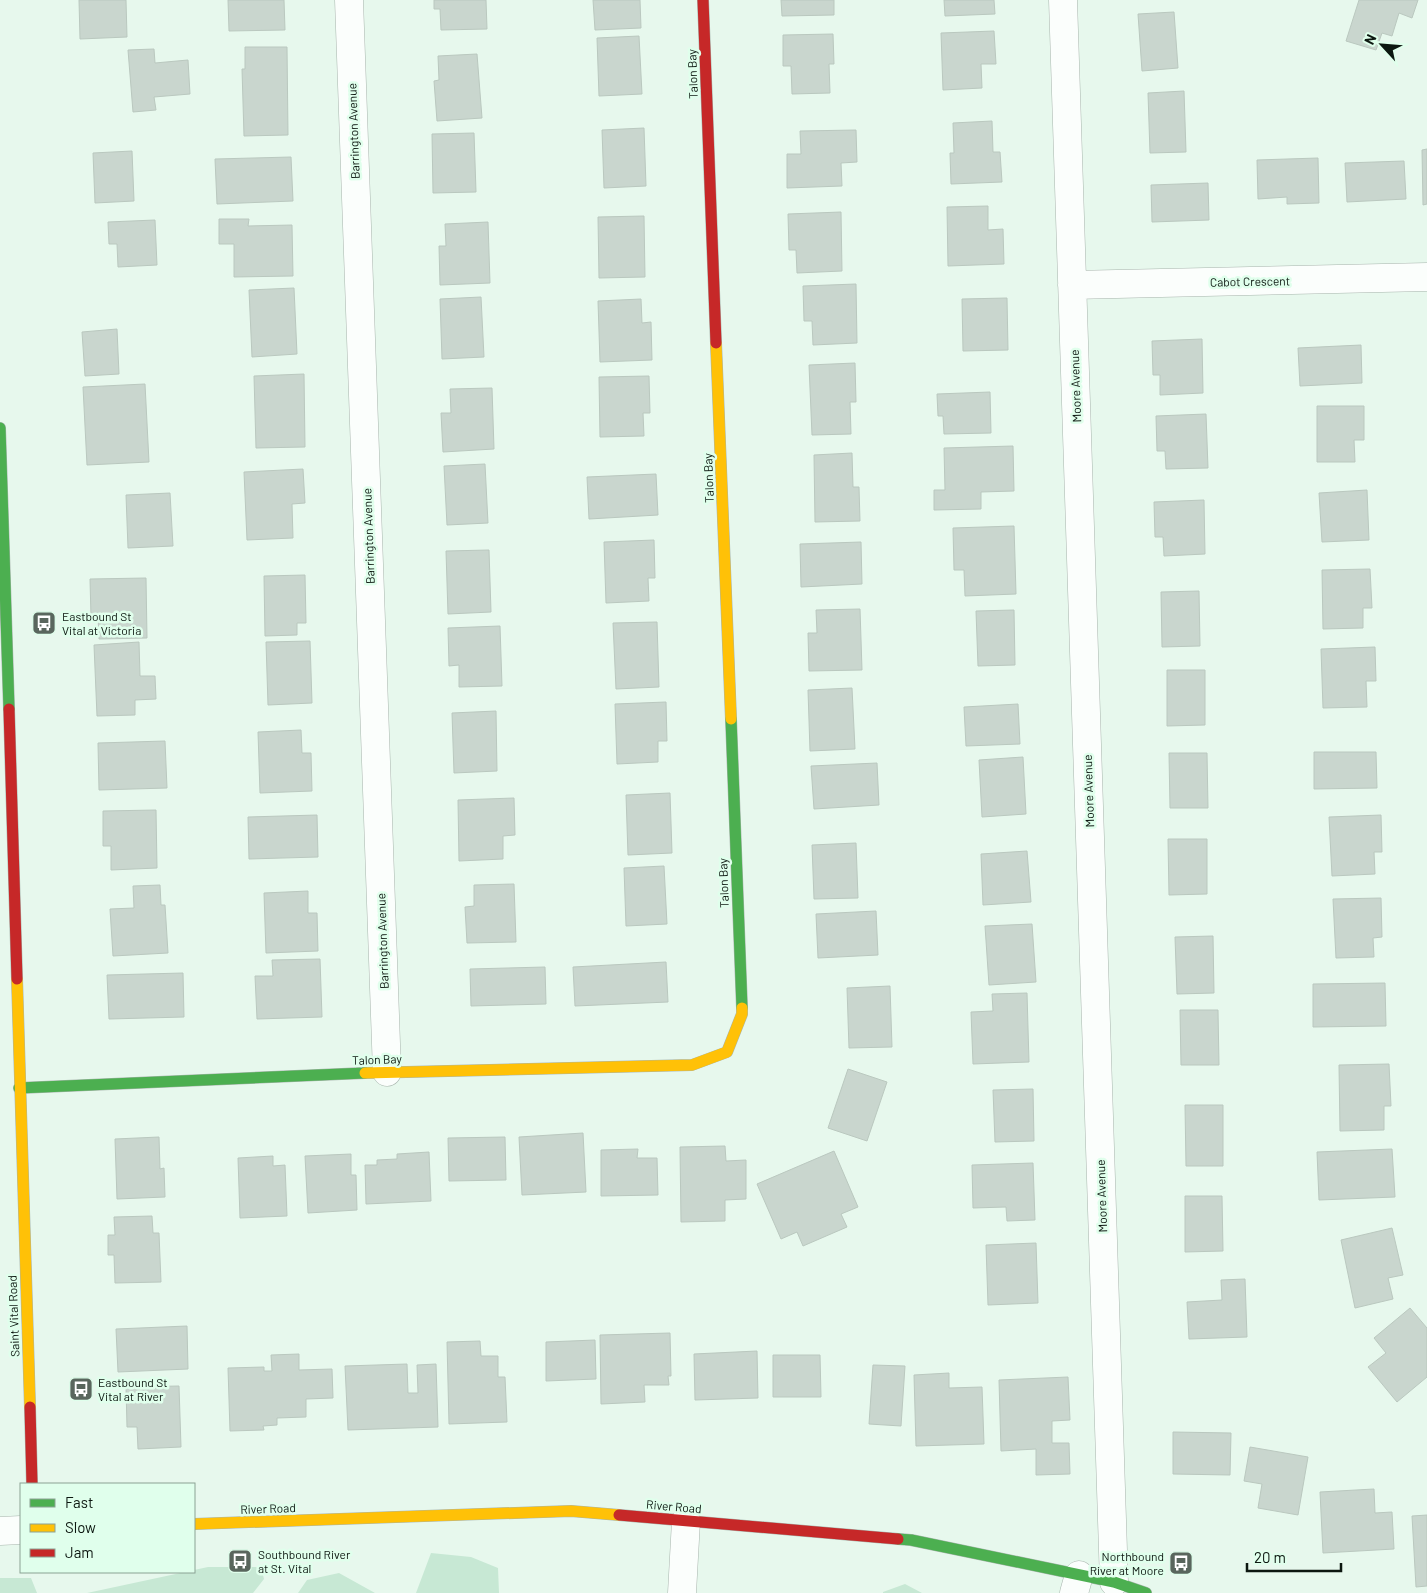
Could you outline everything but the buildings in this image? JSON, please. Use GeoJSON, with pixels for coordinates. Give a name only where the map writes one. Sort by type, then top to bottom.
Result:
{"type":"FeatureCollection","features":[{"type":"Feature","properties":{"kind":"street","name":"Barrington Avenue"},"geometry":{"type":"LineString","coordinates":[[349,0],[387,1072]]}},
{"type":"Feature","properties":{"kind":"street","name":"Talon Bay"},"geometry":{"type":"LineString","coordinates":[[19,1088],[387,1072],[692,1065],[728,1052],[742,1014],[703,0]]}},
{"type":"Feature","properties":{"kind":"street","name":"Moore Avenue"},"geometry":{"type":"LineString","coordinates":[[1063,0],[1114,1582]]}},
{"type":"Feature","properties":{"kind":"street","name":"Cabot Crescent"},"geometry":{"type":"LineString","coordinates":[[1072,284],[1427,277]]}},
{"type":"Feature","properties":{"kind":"street"},"geometry":{"type":"LineString","coordinates":[[1427,277],[1427,290]]}},
{"type":"Feature","properties":{"kind":"street","name":"Saint Vital Road"},"geometry":{"type":"LineString","coordinates":[[0,428],[4,667],[32,1483]]}},
{"type":"Feature","properties":{"kind":"street","name":"River Road"},"geometry":{"type":"LineString","coordinates":[[195,1524],[571,1511],[911,1540],[1076,1584],[1114,1582],[1146,1593]]}},
{"type":"Feature","properties":{"kind":"street"},"geometry":{"type":"LineString","coordinates":[[682,1593],[686,1521]]}},
{"type":"Feature","properties":{"kind":"street"},"geometry":{"type":"LineString","coordinates":[[0,1531],[20,1530]]}},
{"type":"Feature","properties":{"kind":"green space"},"geometry":{"type":"Polygon","coordinates":[[[431,1553],[471,1557],[498,1568],[499,1593],[416,1593],[431,1553]]]}},
{"type":"Feature","properties":{"kind":"green space"},"geometry":{"type":"Polygon","coordinates":[[[208,1567],[261,1567],[264,1579],[253,1593],[87,1593],[180,1573],[195,1573],[195,1570],[208,1567]]]}},
{"type":"Feature","properties":{"kind":"green space"},"geometry":{"type":"Polygon","coordinates":[[[339,1573],[375,1593],[298,1593],[307,1580],[339,1573]]]}},
{"type":"Feature","properties":{"kind":"green space"},"geometry":{"type":"Polygon","coordinates":[[[0,1578],[31,1578],[37,1593],[0,1593],[0,1578]]]}},
{"type":"Feature","properties":{"kind":"green space"},"geometry":{"type":"Polygon","coordinates":[[[905,1584],[922,1593],[883,1593],[883,1592],[905,1584]]]}},
{"type":"Feature","properties":{"kind":"traffic: fast"},"geometry":{"type":"LineString","coordinates":[[0,428],[9,709]]}},
{"type":"Feature","properties":{"kind":"traffic: fast"},"geometry":{"type":"LineString","coordinates":[[731,719],[742,1008]]}},
{"type":"Feature","properties":{"kind":"traffic: fast"},"geometry":{"type":"LineString","coordinates":[[19,1088],[365,1073]]}},
{"type":"Feature","properties":{"kind":"traffic: fast"},"geometry":{"type":"LineString","coordinates":[[898,1539],[911,1540],[1114,1582],[1146,1593]]}},
{"type":"Feature","properties":{"kind":"traffic: slow"},"geometry":{"type":"LineString","coordinates":[[716,343],[731,719]]}},
{"type":"Feature","properties":{"kind":"traffic: slow"},"geometry":{"type":"LineString","coordinates":[[17,979],[30,1407]]}},
{"type":"Feature","properties":{"kind":"traffic: slow"},"geometry":{"type":"LineString","coordinates":[[365,1073],[692,1065],[727,1052],[742,1014],[742,1008]]}},
{"type":"Feature","properties":{"kind":"traffic: slow"},"geometry":{"type":"LineString","coordinates":[[195,1524],[571,1511],[619,1515]]}},
{"type":"Feature","properties":{"kind":"traffic: jam"},"geometry":{"type":"LineString","coordinates":[[703,0],[716,343]]}},
{"type":"Feature","properties":{"kind":"traffic: jam"},"geometry":{"type":"LineString","coordinates":[[9,709],[17,979]]}},
{"type":"Feature","properties":{"kind":"traffic: jam"},"geometry":{"type":"LineString","coordinates":[[30,1407],[32,1483]]}},
{"type":"Feature","properties":{"kind":"traffic: jam"},"geometry":{"type":"LineString","coordinates":[[619,1515],[898,1539]]}},
{"type":"Feature","properties":{"kind":"place","name":"Eastbound St Vital at Victoria"},"geometry":{"type":"Point","coordinates":[44,623]}},
{"type":"Feature","properties":{"kind":"place","name":"Eastbound St Vital at River"},"geometry":{"type":"Point","coordinates":[81,1389]}},
{"type":"Feature","properties":{"kind":"place","name":"Southbound River at St. Vital"},"geometry":{"type":"Point","coordinates":[240,1561]}},
{"type":"Feature","properties":{"kind":"place","name":"Northbound River at Moore"},"geometry":{"type":"Point","coordinates":[1181,1563]}}]}
